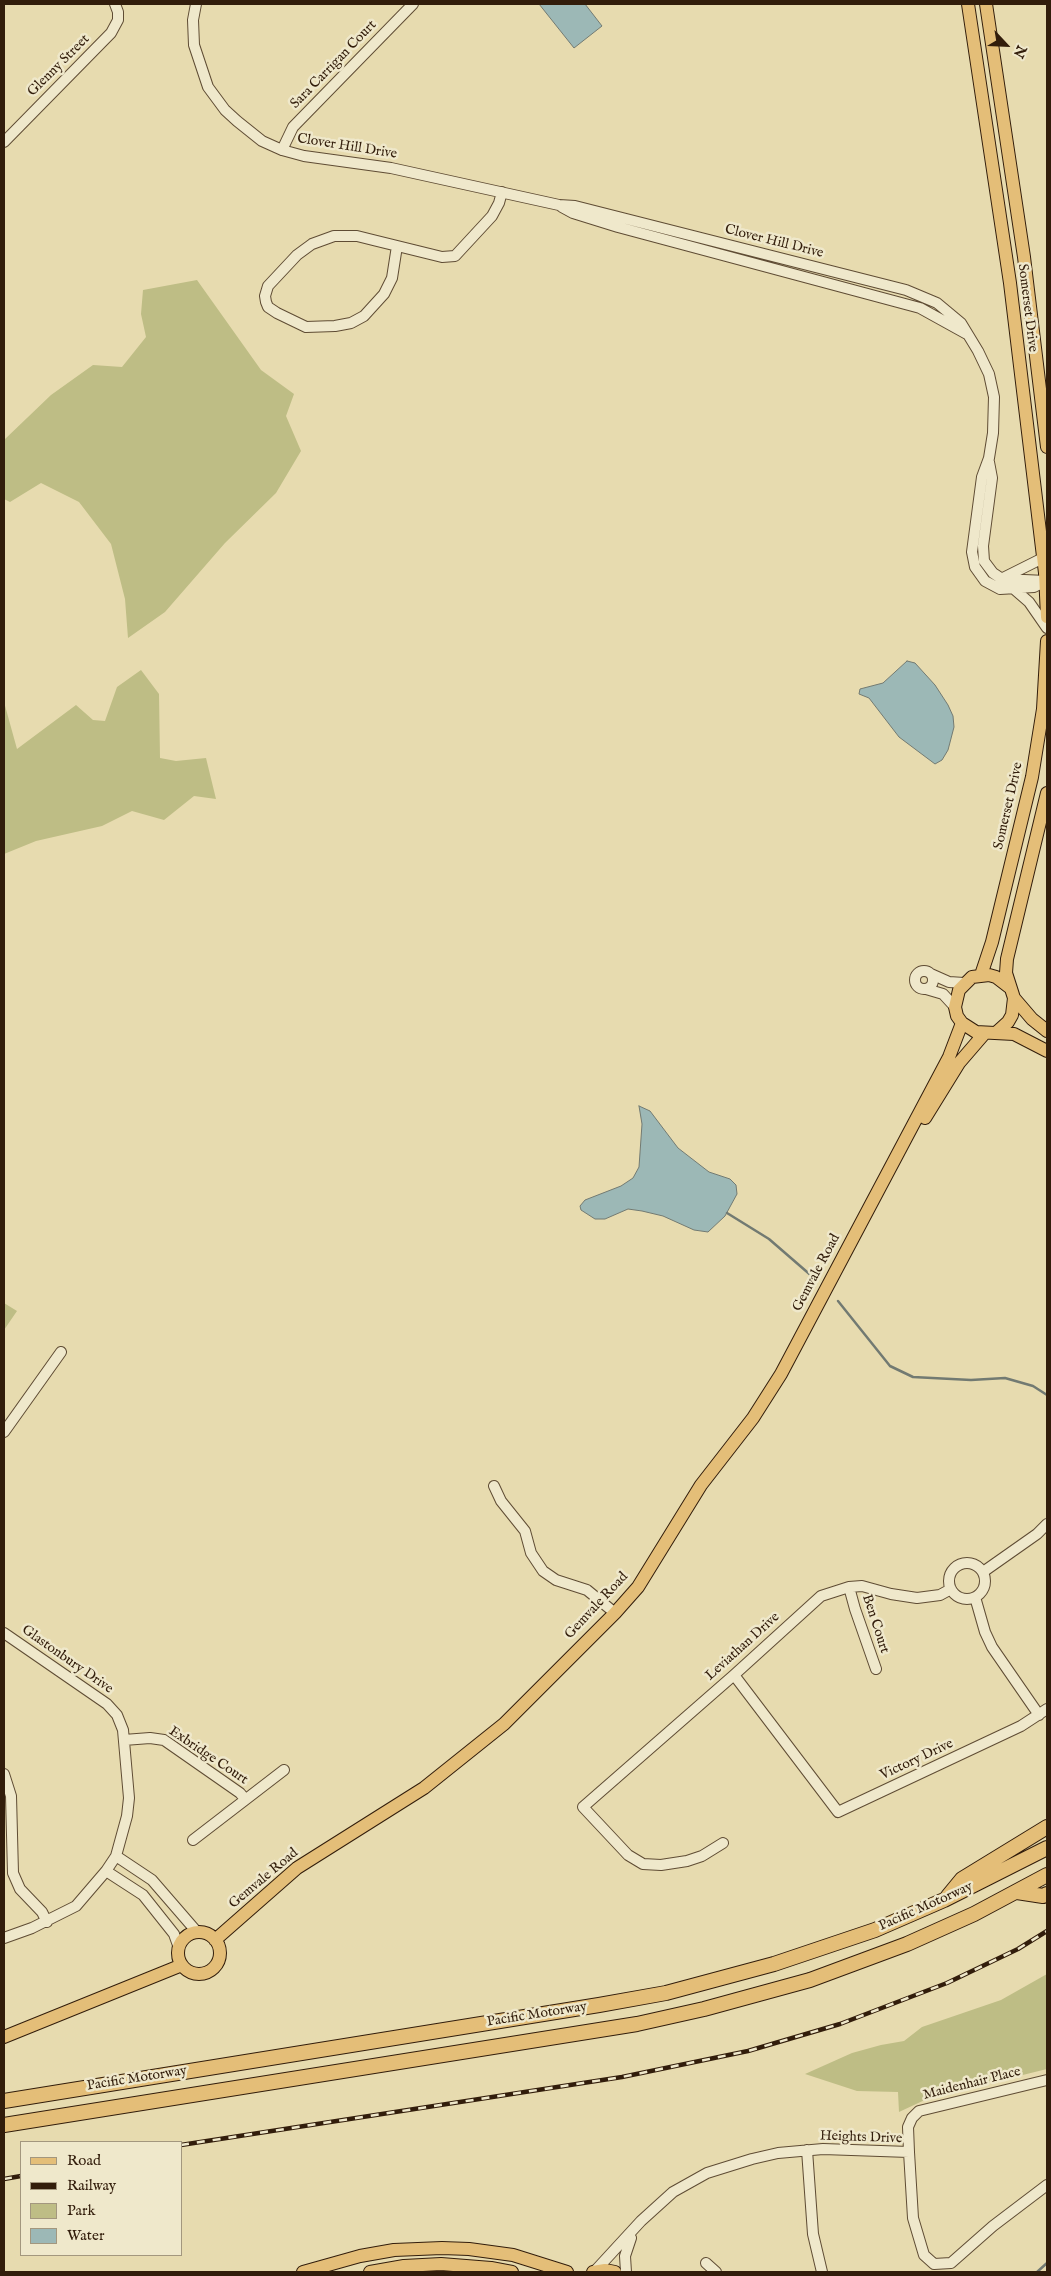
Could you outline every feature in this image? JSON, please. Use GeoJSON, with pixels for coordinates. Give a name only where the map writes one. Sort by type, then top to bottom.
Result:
{"type":"FeatureCollection","features":[{"type":"Feature","properties":{"kind":"highway"},"geometry":{"type":"LineString","coordinates":[[944,1900],[962,1879],[1047,1827]]}},
{"type":"Feature","properties":{"kind":"highway","name":"Pacific Motorway"},"geometry":{"type":"LineString","coordinates":[[4,2101],[599,2006],[666,1993],[809,1954],[875,1930],[944,1900],[1047,1848]]}},
{"type":"Feature","properties":{"kind":"highway","name":"Pacific Motorway"},"geometry":{"type":"LineString","coordinates":[[4,2125],[637,2024],[704,2009],[810,1980],[875,1956],[956,1922],[1047,1875]]}},
{"type":"Feature","properties":{"kind":"highway"},"geometry":{"type":"LineString","coordinates":[[1017,1892],[1043,1896],[1047,1894]]}},
{"type":"Feature","properties":{"kind":"main road","name":"Somerset Drive"},"geometry":{"type":"LineString","coordinates":[[968,4],[1010,283],[1046,581],[1047,617]]}},
{"type":"Feature","properties":{"kind":"main road","name":"Somerset Drive"},"geometry":{"type":"LineString","coordinates":[[986,4],[1024,257],[1047,447]]}},
{"type":"Feature","properties":{"kind":"main road","name":"Somerset Drive"},"geometry":{"type":"LineString","coordinates":[[981,975],[992,942],[1032,777],[1043,709],[1047,641]]}},
{"type":"Feature","properties":{"kind":"main road"},"geometry":{"type":"LineString","coordinates":[[997,1032],[1008,1022],[1012,1015],[1011,993],[1006,973],[1007,959],[1047,793]]}},
{"type":"Feature","properties":{"kind":"main road"},"geometry":{"type":"LineString","coordinates":[[1047,1030],[1032,1019],[996,977],[981,975],[964,982],[959,990],[955,1007],[962,1023],[976,1032],[984,1034],[997,1032],[1014,1034],[1047,1051]]}},
{"type":"Feature","properties":{"kind":"main road","name":"Gemvale Road"},"geometry":{"type":"LineString","coordinates":[[215,1940],[297,1868],[424,1788],[498,1729],[615,1613],[638,1587],[701,1485],[765,1402],[956,1043],[962,1023]]}},
{"type":"Feature","properties":{"kind":"main road","name":"Gemvale Road"},"geometry":{"type":"LineString","coordinates":[[894,1160],[917,1130],[959,1063],[984,1034]]}},
{"type":"Feature","properties":{"kind":"main road"},"geometry":{"type":"LineString","coordinates":[[197,1932],[210,1935],[215,1940],[220,1951],[219,1960],[211,1970],[197,1974],[190,1972],[182,1965],[178,1955],[179,1948],[186,1936],[197,1932]]}},
{"type":"Feature","properties":{"kind":"main road"},"geometry":{"type":"LineString","coordinates":[[4,2037],[182,1965]]}},
{"type":"Feature","properties":{"kind":"main road"},"geometry":{"type":"LineString","coordinates":[[303,2272],[360,2256],[394,2250],[442,2248],[495,2252],[567,2272]]}},
{"type":"Feature","properties":{"kind":"main road"},"geometry":{"type":"LineString","coordinates":[[370,2272],[404,2266],[441,2264],[491,2268],[512,2272]]}},
{"type":"Feature","properties":{"kind":"main road"},"geometry":{"type":"LineString","coordinates":[[594,2272],[605,2270],[615,2272]]}},
{"type":"Feature","properties":{"kind":"street","name":"Glenny Street"},"geometry":{"type":"LineString","coordinates":[[4,142],[111,34],[118,20],[115,4]]}},
{"type":"Feature","properties":{"kind":"street","name":"Clover Hill Drive"},"geometry":{"type":"LineString","coordinates":[[196,4],[193,20],[194,45],[208,87],[236,122],[262,141],[282,150],[304,156],[391,168],[558,205],[575,206],[628,218],[906,290],[937,303],[961,323],[989,374],[993,392],[994,421],[989,458],[982,477],[972,558],[977,572],[985,581],[1000,589],[1034,587],[1046,581]]}},
{"type":"Feature","properties":{"kind":"street","name":"Sara Carrigan Court"},"geometry":{"type":"LineString","coordinates":[[282,150],[293,127],[413,4]]}},
{"type":"Feature","properties":{"kind":"street"},"geometry":{"type":"LineString","coordinates":[[397,246],[392,278],[384,294],[364,316],[351,323],[335,326],[306,327],[276,313],[268,307],[265,296],[268,286],[297,255],[318,241],[334,236],[350,236],[397,246],[442,257],[455,256],[492,216],[499,204],[502,192]]}},
{"type":"Feature","properties":{"kind":"street","name":"Clover Hill Drive"},"geometry":{"type":"LineString","coordinates":[[989,458],[992,478],[983,555],[987,566],[1002,579]]}},
{"type":"Feature","properties":{"kind":"street"},"geometry":{"type":"LineString","coordinates":[[1002,579],[1043,558]]}},
{"type":"Feature","properties":{"kind":"street"},"geometry":{"type":"LineString","coordinates":[[1002,579],[1046,581]]}},
{"type":"Feature","properties":{"kind":"street"},"geometry":{"type":"LineString","coordinates":[[1014,589],[1029,602],[1047,628]]}},
{"type":"Feature","properties":{"kind":"street"},"geometry":{"type":"LineString","coordinates":[[955,1007],[943,994],[918,987],[911,983],[920,972],[926,971],[949,982],[964,982]]}},
{"type":"Feature","properties":{"kind":"street"},"geometry":{"type":"LineString","coordinates":[[926,989],[932,983],[931,974]]}},
{"type":"Feature","properties":{"kind":"street"},"geometry":{"type":"LineString","coordinates":[[4,1432],[61,1352]]}},
{"type":"Feature","properties":{"kind":"street"},"geometry":{"type":"LineString","coordinates":[[494,1486],[501,1501],[525,1531],[531,1554],[543,1571],[556,1580],[588,1590],[615,1613]]}},
{"type":"Feature","properties":{"kind":"street"},"geometry":{"type":"LineString","coordinates":[[982,1572],[1037,1534],[1047,1524]]}},
{"type":"Feature","properties":{"kind":"street"},"geometry":{"type":"LineString","coordinates":[[969,1563],[979,1567],[982,1572],[984,1586],[975,1597],[960,1597],[951,1589],[949,1578],[956,1567],[969,1563]]}},
{"type":"Feature","properties":{"kind":"street","name":"Leviathan Drive"},"geometry":{"type":"LineString","coordinates":[[723,1843],[702,1856],[687,1861],[661,1865],[643,1864],[628,1855],[583,1807],[821,1596],[849,1587],[862,1586],[891,1594],[917,1598],[940,1595],[951,1589]]}},
{"type":"Feature","properties":{"kind":"street","name":"Ben Court"},"geometry":{"type":"LineString","coordinates":[[849,1587],[876,1669]]}},
{"type":"Feature","properties":{"kind":"street","name":"Victory Drive"},"geometry":{"type":"LineString","coordinates":[[734,1675],[745,1687],[838,1812],[1021,1726],[1043,1712],[992,1647],[985,1632],[975,1597]]}},
{"type":"Feature","properties":{"kind":"street","name":"Glastonbury Drive"},"geometry":{"type":"LineString","coordinates":[[4,1634],[112,1709],[120,1722],[124,1740],[129,1798],[127,1816],[116,1856],[106,1872],[76,1906],[47,1922],[4,1938]]}},
{"type":"Feature","properties":{"kind":"street","name":"Exbridge Court"},"geometry":{"type":"LineString","coordinates":[[124,1740],[150,1738],[164,1740],[240,1793],[245,1799]]}},
{"type":"Feature","properties":{"kind":"street","name":"Exbridge Court"},"geometry":{"type":"LineString","coordinates":[[193,1840],[284,1770]]}},
{"type":"Feature","properties":{"kind":"street"},"geometry":{"type":"LineString","coordinates":[[4,1774],[12,1796],[13,1873],[20,1889],[42,1912],[47,1922]]}},
{"type":"Feature","properties":{"kind":"street"},"geometry":{"type":"LineString","coordinates":[[116,1856],[152,1880],[197,1932]]}},
{"type":"Feature","properties":{"kind":"street"},"geometry":{"type":"LineString","coordinates":[[106,1872],[143,1895],[174,1934],[179,1948]]}},
{"type":"Feature","properties":{"kind":"street","name":"Maidenhair Place"},"geometry":{"type":"LineString","coordinates":[[909,2152],[908,2126],[912,2118],[919,2111],[1047,2080]]}},
{"type":"Feature","properties":{"kind":"street"},"geometry":{"type":"LineString","coordinates":[[807,2150],[813,2234],[822,2272]]}},
{"type":"Feature","properties":{"kind":"street","name":"Heights Drive"},"geometry":{"type":"LineString","coordinates":[[594,2272],[637,2226],[673,2192],[707,2173],[752,2159],[807,2150],[909,2152],[913,2218],[924,2255],[934,2264],[951,2263],[993,2226],[1047,2185]]}},
{"type":"Feature","properties":{"kind":"street","name":"Heights Drive"},"geometry":{"type":"LineString","coordinates":[[626,2272],[625,2256],[637,2226]]}},
{"type":"Feature","properties":{"kind":"street"},"geometry":{"type":"LineString","coordinates":[[706,2264],[716,2272]]}},
{"type":"Feature","properties":{"kind":"green space"},"geometry":{"type":"Polygon","coordinates":[[[197,280],[261,370],[294,394],[286,416],[301,451],[276,493],[225,543],[165,612],[128,638],[125,599],[111,544],[79,502],[41,483],[10,502],[4,499],[4,440],[51,395],[93,365],[122,367],[146,337],[141,314],[143,290],[197,280]]]}},
{"type":"Feature","properties":{"kind":"green space"},"geometry":{"type":"Polygon","coordinates":[[[141,670],[159,694],[160,758],[176,761],[206,758],[216,799],[194,796],[164,820],[132,811],[102,826],[36,841],[4,854],[4,702],[17,749],[76,705],[93,720],[105,721],[117,687],[141,670]]]}},
{"type":"Feature","properties":{"kind":"green space"},"geometry":{"type":"Polygon","coordinates":[[[4,1303],[17,1311],[4,1330],[4,1303]]]}},
{"type":"Feature","properties":{"kind":"green space"},"geometry":{"type":"Polygon","coordinates":[[[1047,1974],[1047,2069],[929,2098],[899,2112],[898,2092],[857,2091],[805,2074],[852,2053],[904,2041],[922,2027],[1001,2000],[1047,1974]]]}},
{"type":"Feature","properties":{"kind":"water"},"geometry":{"type":"Polygon","coordinates":[[[539,4],[585,4],[602,26],[574,48],[539,4]]]}},
{"type":"Feature","properties":{"kind":"water"},"geometry":{"type":"Polygon","coordinates":[[[907,661],[915,663],[935,685],[953,716],[954,727],[948,750],[942,760],[935,764],[899,737],[869,698],[859,694],[860,689],[883,683],[907,661]]]}},
{"type":"Feature","properties":{"kind":"water"},"geometry":{"type":"Polygon","coordinates":[[[639,1106],[650,1111],[678,1148],[709,1172],[730,1179],[736,1185],[737,1194],[725,1216],[708,1232],[694,1230],[663,1216],[642,1211],[628,1209],[605,1219],[595,1219],[581,1210],[580,1206],[585,1200],[621,1186],[633,1178],[639,1167],[642,1124],[639,1106]]]}},
{"type":"Feature","properties":{"kind":"waterway"},"geometry":{"type":"LineString","coordinates":[[727,1213],[769,1239],[814,1278]]}},
{"type":"Feature","properties":{"kind":"waterway"},"geometry":{"type":"LineString","coordinates":[[838,1301],[890,1366],[913,1377],[971,1380],[1005,1378],[1033,1386],[1047,1395]]}},
{"type":"Feature","properties":{"kind":"waterway"},"geometry":{"type":"LineString","coordinates":[[1037,2272],[1047,2263]]}},
{"type":"Feature","properties":{"kind":"railway"},"geometry":{"type":"LineString","coordinates":[[182,2145],[622,2077],[748,2051],[840,2024],[947,1983],[1018,1949],[1047,1931]]}},
{"type":"Feature","properties":{"kind":"railway"},"geometry":{"type":"LineString","coordinates":[[4,2179],[20,2176]]}}]}
